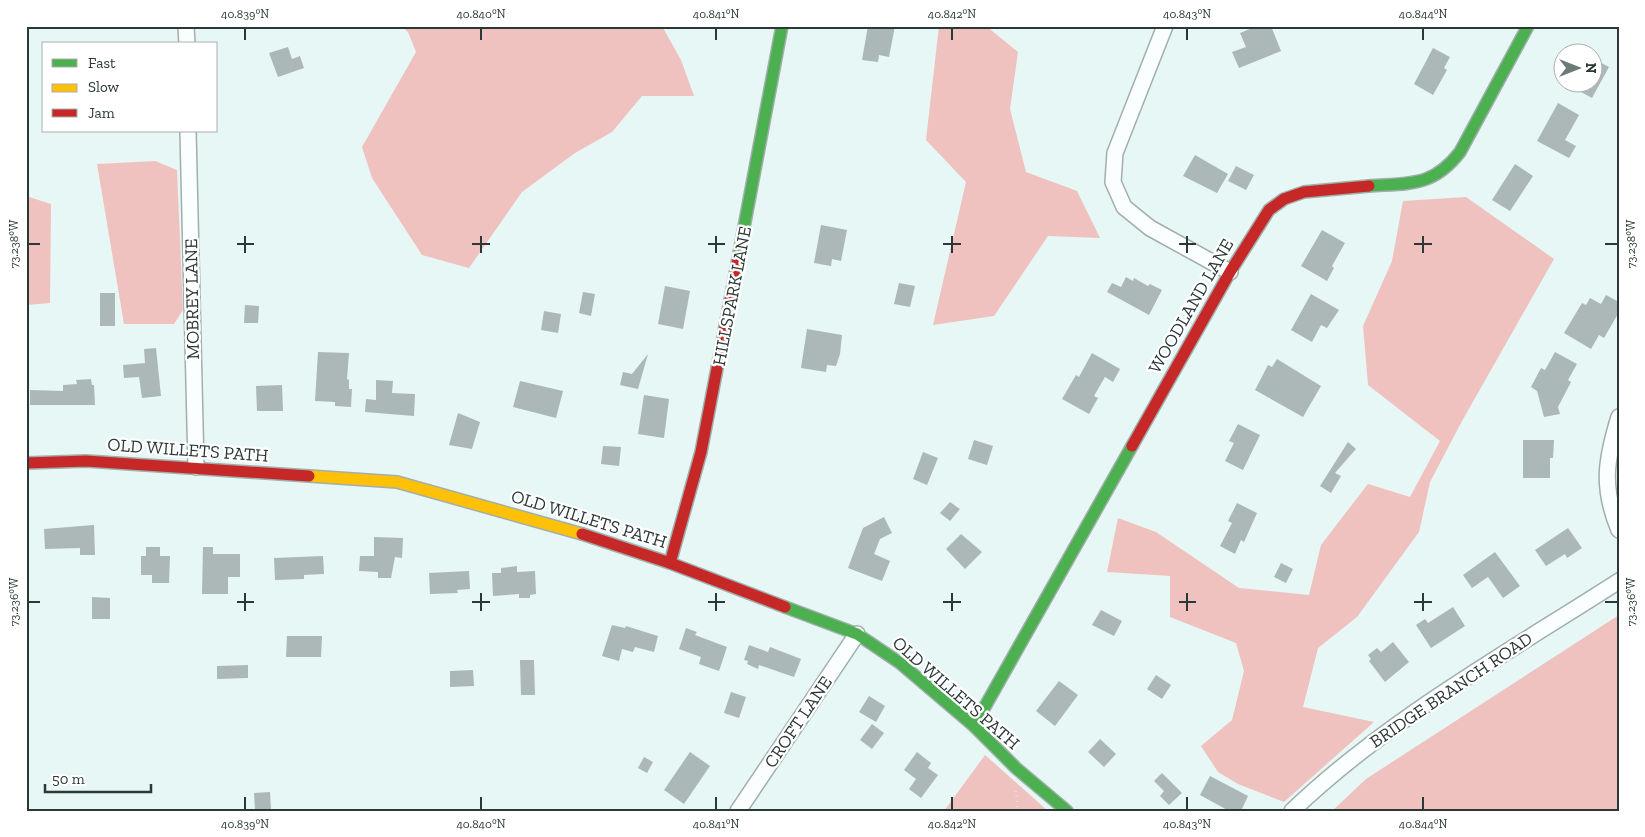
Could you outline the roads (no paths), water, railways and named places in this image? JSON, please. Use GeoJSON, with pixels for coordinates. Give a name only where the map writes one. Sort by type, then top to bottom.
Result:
{"type":"FeatureCollection","features":[{"type":"Feature","properties":{"kind":"street"},"geometry":{"type":"LineString","coordinates":[[186,26],[187,42]]}},
{"type":"Feature","properties":{"kind":"street","name":"HILLSPARK LANE"},"geometry":{"type":"LineString","coordinates":[[670,563],[701,452],[782,26]]}},
{"type":"Feature","properties":{"kind":"street"},"geometry":{"type":"LineString","coordinates":[[1166,26],[1115,153],[1113,182],[1124,207],[1150,228],[1230,272]]}},
{"type":"Feature","properties":{"kind":"street","name":"WOODLAND LANE"},"geometry":{"type":"LineString","coordinates":[[974,726],[1230,272],[1263,218],[1284,199],[1304,192],[1421,182],[1446,169],[1460,152],[1528,26]]}},
{"type":"Feature","properties":{"kind":"street","name":"MOBREY LANE"},"geometry":{"type":"LineString","coordinates":[[188,132],[196,467]]}},
{"type":"Feature","properties":{"kind":"street"},"geometry":{"type":"LineString","coordinates":[[1619,417],[1608,452],[1606,484],[1613,517],[1619,530]]}},
{"type":"Feature","properties":{"kind":"street","name":"OLD WILLETS PATH"},"geometry":{"type":"LineString","coordinates":[[26,463],[86,461],[398,482],[545,522],[670,563],[857,634],[900,663],[974,726],[1016,768],[1067,811]]}},
{"type":"Feature","properties":{"kind":"street","name":"BRIDGE BRANCH ROAD"},"geometry":{"type":"LineString","coordinates":[[1292,811],[1326,778],[1376,739],[1619,581]]}},
{"type":"Feature","properties":{"kind":"street","name":"CROFT LANE"},"geometry":{"type":"LineString","coordinates":[[738,811],[857,634]]}}]}
